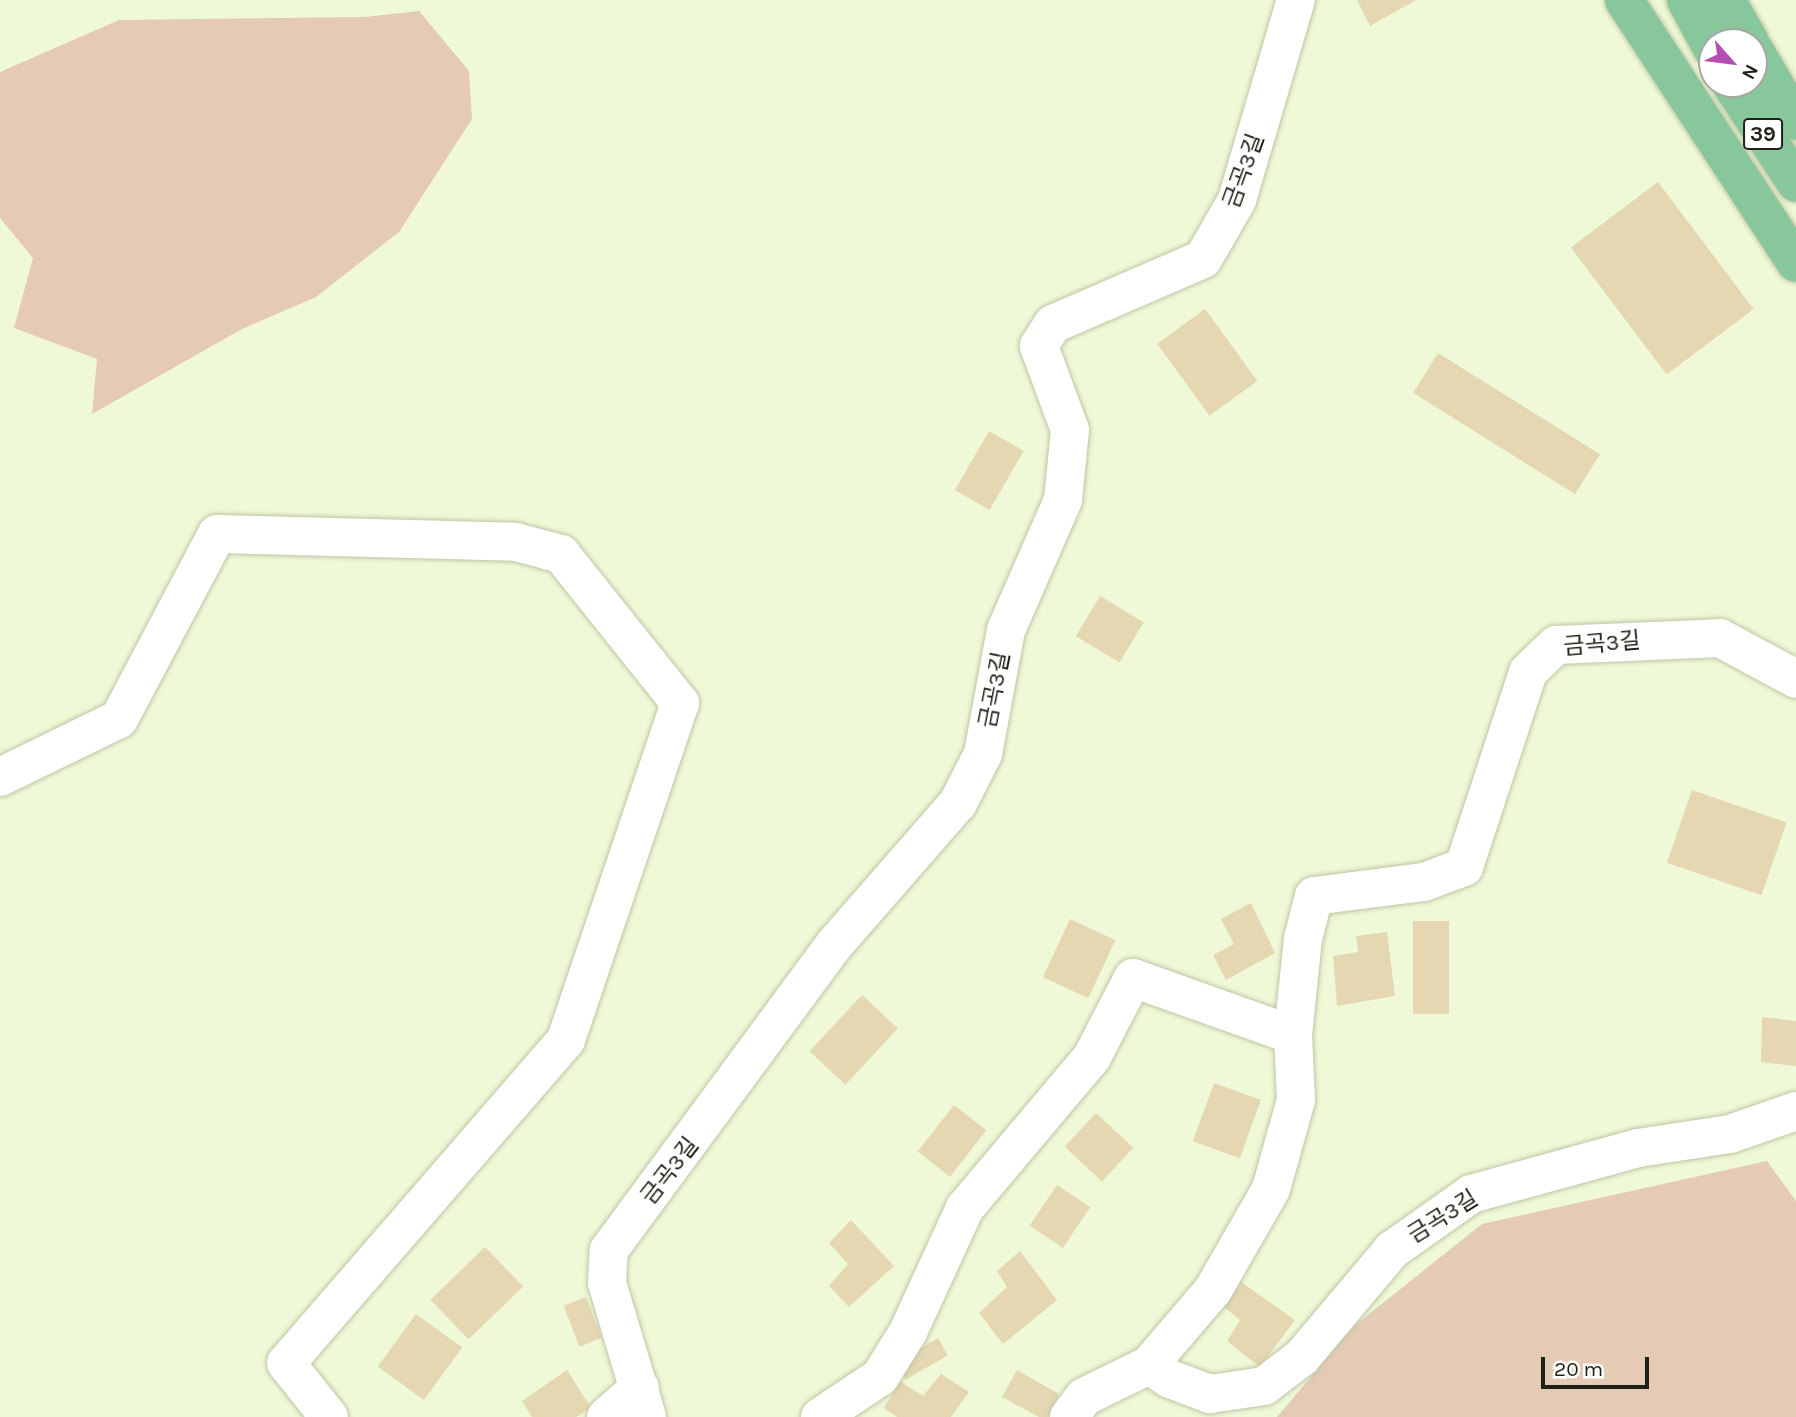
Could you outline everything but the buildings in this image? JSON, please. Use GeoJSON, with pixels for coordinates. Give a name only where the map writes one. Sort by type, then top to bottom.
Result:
{"type":"FeatureCollection","features":[{"type":"Feature","properties":{"kind":"main road"},"geometry":{"type":"LineString","coordinates":[[1624,0],[1796,262]]}},
{"type":"Feature","properties":{"kind":"main road","name":"39"},"geometry":{"type":"LineString","coordinates":[[1686,0],[1737,28]]}},
{"type":"Feature","properties":{"kind":"main road","name":"39"},"geometry":{"type":"LineString","coordinates":[[1768,77],[1796,121]]}},
{"type":"Feature","properties":{"kind":"main road","name":"39"},"geometry":{"type":"LineString","coordinates":[[1740,98],[1796,183]]}},
{"type":"Feature","properties":{"kind":"lane","name":"금곡3길"},"geometry":{"type":"LineString","coordinates":[[606,1417],[644,1402],[607,1283],[609,1250],[834,945],[958,803],[983,754],[1006,631],[1063,500],[1070,430],[1039,346],[1053,324],[1098,300],[1203,259],[1237,200],[1296,0]]}},
{"type":"Feature","properties":{"kind":"lane"},"geometry":{"type":"LineString","coordinates":[[0,777],[119,719],[217,534],[516,542],[561,554],[680,703],[566,1040],[286,1363],[330,1417]]}},
{"type":"Feature","properties":{"kind":"lane","name":"금곡3길"},"geometry":{"type":"LineString","coordinates":[[1293,1035],[1303,939],[1314,896],[1424,882],[1464,867],[1528,672],[1556,645],[1720,638],[1796,679]]}},
{"type":"Feature","properties":{"kind":"lane"},"geometry":{"type":"LineString","coordinates":[[820,1417],[880,1377],[908,1332],[965,1208],[1092,1057],[1133,978],[1293,1035],[1297,1100],[1271,1189],[1213,1290],[1149,1365],[1084,1397],[1069,1417]]}},
{"type":"Feature","properties":{"kind":"lane","name":"금곡3길"},"geometry":{"type":"LineString","coordinates":[[1149,1365],[1170,1379],[1210,1394],[1264,1387],[1302,1357],[1392,1250],[1471,1194],[1638,1148],[1730,1134],[1796,1111]]}},
{"type":"Feature","properties":{"kind":"shaded area"},"geometry":{"type":"Polygon","coordinates":[[[419,11],[469,71],[472,119],[399,232],[316,297],[242,329],[92,414],[97,359],[14,328],[33,258],[0,218],[0,72],[119,20],[365,17],[419,11]]]}},
{"type":"Feature","properties":{"kind":"shaded area"},"geometry":{"type":"Polygon","coordinates":[[[1767,1161],[1796,1201],[1796,1417],[1277,1417],[1354,1326],[1482,1224],[1767,1161]]]}}]}
